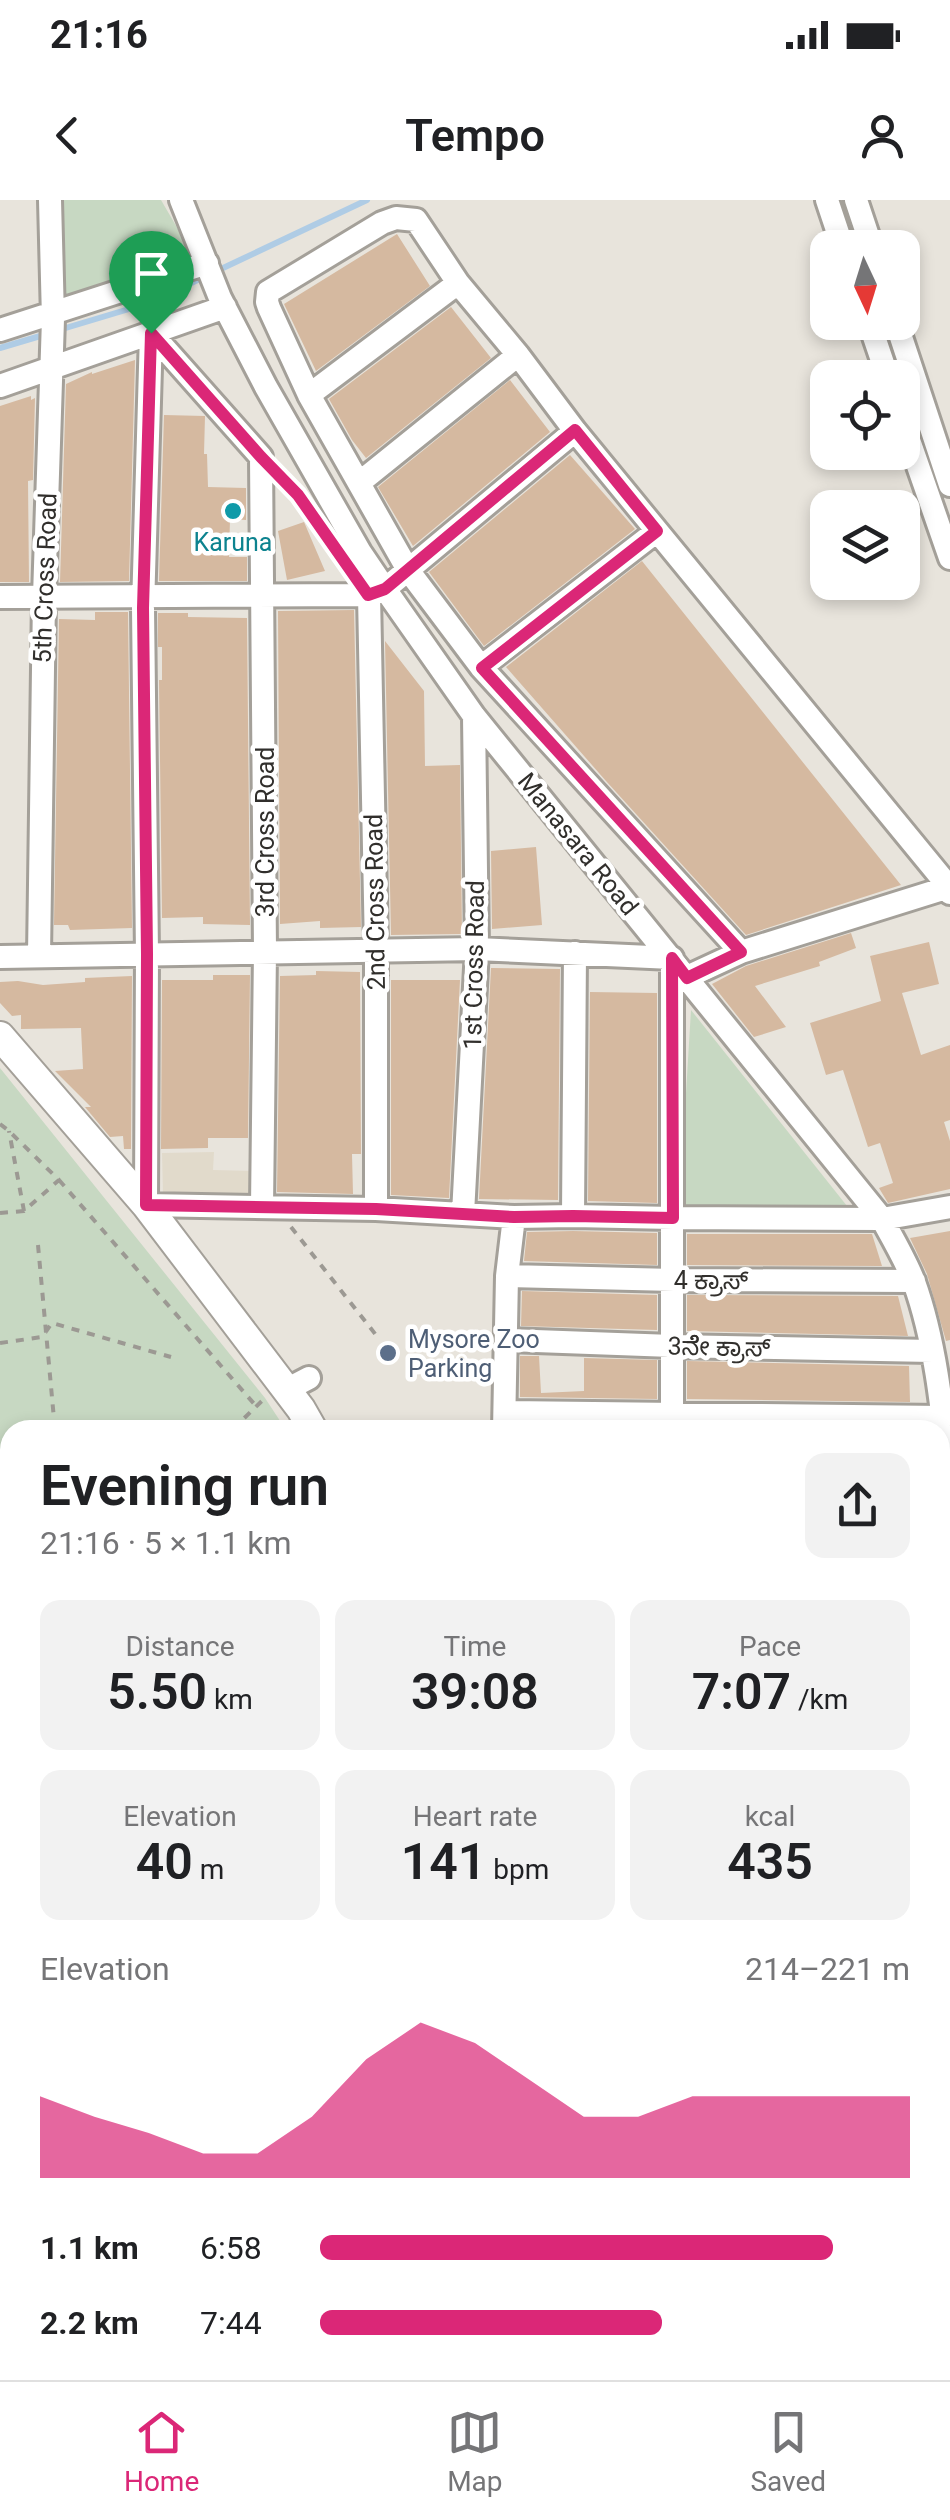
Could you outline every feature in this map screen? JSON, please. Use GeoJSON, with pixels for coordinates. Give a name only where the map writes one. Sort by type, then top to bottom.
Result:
{"type":"FeatureCollection","features":[{"type":"Feature","properties":{"kind":"main road"},"geometry":{"type":"LineString","coordinates":[[0,1036],[146,1205],[292,1384],[308,1420]]}},
{"type":"Feature","properties":{"kind":"street","name":"5th Cross Road"},"geometry":{"type":"LineString","coordinates":[[39,956],[53,316],[50,200]]}},
{"type":"Feature","properties":{"kind":"street","name":"Manasara Road"},"geometry":{"type":"LineString","coordinates":[[181,200],[223,302],[377,592],[882,1218],[914,1281],[932,1351],[943,1420]]}},
{"type":"Feature","properties":{"kind":"street"},"geometry":{"type":"LineString","coordinates":[[827,200],[837,230]]}},
{"type":"Feature","properties":{"kind":"street"},"geometry":{"type":"LineString","coordinates":[[856,200],[866,230]]}},
{"type":"Feature","properties":{"kind":"street"},"geometry":{"type":"LineString","coordinates":[[0,957],[477,949],[575,953],[680,968],[741,952],[949,890],[458,284],[416,220],[407,217],[382,223],[268,292],[269,308],[309,395],[408,570],[482,668],[741,952]]}},
{"type":"Feature","properties":{"kind":"street"},"geometry":{"type":"LineString","coordinates":[[0,330],[207,264]]}},
{"type":"Feature","properties":{"kind":"street"},"geometry":{"type":"LineString","coordinates":[[309,395],[458,284]]}},
{"type":"Feature","properties":{"kind":"street"},"geometry":{"type":"LineString","coordinates":[[0,386],[52,357],[151,333],[223,302]]}},
{"type":"Feature","properties":{"kind":"street"},"geometry":{"type":"LineString","coordinates":[[151,333],[261,457]]}},
{"type":"Feature","properties":{"kind":"street"},"geometry":{"type":"LineString","coordinates":[[151,333],[144,597],[146,1205],[673,1218],[882,1218],[950,1207]]}},
{"type":"Feature","properties":{"kind":"street"},"geometry":{"type":"LineString","coordinates":[[902,340],[950,486]]}},
{"type":"Feature","properties":{"kind":"street"},"geometry":{"type":"LineString","coordinates":[[359,484],[518,355]]}},
{"type":"Feature","properties":{"kind":"street"},"geometry":{"type":"LineString","coordinates":[[0,598],[377,592],[575,430]]}},
{"type":"Feature","properties":{"kind":"street","name":"3rd Cross Road"},"geometry":{"type":"LineString","coordinates":[[261,457],[265,951],[262,1207]]}},
{"type":"Feature","properties":{"kind":"street"},"geometry":{"type":"LineString","coordinates":[[919,470],[950,558]]}},
{"type":"Feature","properties":{"kind":"street"},"geometry":{"type":"LineString","coordinates":[[482,668],[657,531]]}},
{"type":"Feature","properties":{"kind":"street","name":"2nd Cross Road"},"geometry":{"type":"LineString","coordinates":[[376,1209],[377,592]]}},
{"type":"Feature","properties":{"kind":"street","name":"1st Cross Road"},"geometry":{"type":"LineString","coordinates":[[463,1214],[477,949],[474,716]]}},
{"type":"Feature","properties":{"kind":"street"},"geometry":{"type":"LineString","coordinates":[[573,1216],[575,953]]}},
{"type":"Feature","properties":{"kind":"street"},"geometry":{"type":"LineString","coordinates":[[671,1420],[680,968]]}},
{"type":"Feature","properties":{"kind":"street"},"geometry":{"type":"LineString","coordinates":[[504,1420],[508,1276],[514,1217]]}},
{"type":"Feature","properties":{"kind":"street","name":"4 ಕ್ರಾಸ್"},"geometry":{"type":"LineString","coordinates":[[508,1276],[914,1281]]}},
{"type":"Feature","properties":{"kind":"street","name":"3ನೆೇ ಕ್ರಾಸ್"},"geometry":{"type":"LineString","coordinates":[[507,1340],[932,1351]]}},
{"type":"Feature","properties":{"kind":"street"},"geometry":{"type":"LineString","coordinates":[[739,1420],[943,1417]]}},
{"type":"Feature","properties":{"kind":"path"},"geometry":{"type":"LineString","coordinates":[[261,457],[298,495],[328,538]]}},
{"type":"Feature","properties":{"kind":"path"},"geometry":{"type":"LineString","coordinates":[[0,1124],[59,1180],[256,1406]]}},
{"type":"Feature","properties":{"kind":"path"},"geometry":{"type":"LineString","coordinates":[[9,1132],[24,1211]]}},
{"type":"Feature","properties":{"kind":"path"},"geometry":{"type":"LineString","coordinates":[[0,1213],[24,1211],[59,1180]]}},
{"type":"Feature","properties":{"kind":"path"},"geometry":{"type":"LineString","coordinates":[[288,1207],[290,1226],[376,1334]]}},
{"type":"Feature","properties":{"kind":"path"},"geometry":{"type":"LineString","coordinates":[[38,1245],[54,1420]]}},
{"type":"Feature","properties":{"kind":"path"},"geometry":{"type":"LineString","coordinates":[[0,1343],[42,1337],[52,1322],[171,1357]]}},
{"type":"Feature","properties":{"kind":"path"},"geometry":{"type":"LineString","coordinates":[[242,1420],[256,1406],[292,1384]]}},
{"type":"Feature","properties":{"kind":"shaded area"},"geometry":{"type":"Polygon","coordinates":[[[214,1152],[213,1170],[253,1171],[252,1194],[163,1195],[162,1153],[214,1152]]]}},
{"type":"Feature","properties":{"kind":"green space"},"geometry":{"type":"Polygon","coordinates":[[[56,200],[161,200],[196,260],[57,305],[56,200]]]}},
{"type":"Feature","properties":{"kind":"green space"},"geometry":{"type":"Polygon","coordinates":[[[691,1010],[851,1211],[679,1210],[691,1010]]]}},
{"type":"Feature","properties":{"kind":"green space"},"geometry":{"type":"Polygon","coordinates":[[[0,1068],[279,1420],[0,1420],[0,1068]]]}},
{"type":"Feature","properties":{"kind":"building"},"geometry":{"type":"Polygon","coordinates":[[[397,234],[430,286],[316,371],[284,304],[397,234]]]}},
{"type":"Feature","properties":{"kind":"building"},"geometry":{"type":"Polygon","coordinates":[[[451,307],[491,358],[366,458],[329,399],[451,307]]]}},
{"type":"Feature","properties":{"kind":"building"},"geometry":{"type":"Polygon","coordinates":[[[135,360],[129,581],[60,582],[66,384],[135,360]]]}},
{"type":"Feature","properties":{"kind":"building"},"geometry":{"type":"Polygon","coordinates":[[[510,380],[550,432],[413,546],[378,487],[510,380]]]}},
{"type":"Feature","properties":{"kind":"building"},"geometry":{"type":"Polygon","coordinates":[[[31,396],[31,400],[35,398],[33,480],[28,481],[29,582],[0,582],[0,406],[31,396]]]}},
{"type":"Feature","properties":{"kind":"building"},"geometry":{"type":"Polygon","coordinates":[[[164,415],[205,416],[208,487],[246,488],[246,520],[230,519],[229,557],[247,557],[247,581],[159,581],[164,415]]]}},
{"type":"Feature","properties":{"kind":"building"},"geometry":{"type":"Polygon","coordinates":[[[570,455],[635,529],[484,646],[429,572],[570,455]]]}},
{"type":"Feature","properties":{"kind":"building"},"geometry":{"type":"Polygon","coordinates":[[[304,522],[325,571],[287,580],[278,531],[304,522]]]}},
{"type":"Feature","properties":{"kind":"building"},"geometry":{"type":"Polygon","coordinates":[[[642,561],[901,885],[746,935],[506,667],[642,561]]]}},
{"type":"Feature","properties":{"kind":"building"},"geometry":{"type":"Polygon","coordinates":[[[354,610],[361,927],[320,928],[320,921],[280,924],[278,611],[354,610]]]}},
{"type":"Feature","properties":{"kind":"building"},"geometry":{"type":"Polygon","coordinates":[[[95,612],[128,612],[132,928],[70,930],[68,925],[54,925],[59,619],[95,620],[95,612]]]}},
{"type":"Feature","properties":{"kind":"building"},"geometry":{"type":"Polygon","coordinates":[[[158,613],[247,618],[250,925],[203,924],[203,917],[162,918],[162,647],[158,647],[158,613]]]}},
{"type":"Feature","properties":{"kind":"building"},"geometry":{"type":"Polygon","coordinates":[[[385,641],[424,691],[425,766],[460,765],[462,934],[391,935],[385,641]]]}},
{"type":"Feature","properties":{"kind":"building"},"geometry":{"type":"Polygon","coordinates":[[[536,847],[542,925],[492,929],[491,851],[536,847]]]}},
{"type":"Feature","properties":{"kind":"building"},"geometry":{"type":"Polygon","coordinates":[[[851,933],[856,948],[819,962],[820,966],[755,986],[786,1027],[754,1037],[712,984],[746,966],[851,933]]]}},
{"type":"Feature","properties":{"kind":"building"},"geometry":{"type":"Polygon","coordinates":[[[929,942],[939,984],[902,993],[921,1055],[950,1045],[950,1120],[944,1122],[950,1141],[950,1189],[888,1203],[879,1188],[893,1183],[880,1143],[868,1147],[843,1070],[826,1075],[810,1023],[881,1001],[870,956],[929,942]]]}},
{"type":"Feature","properties":{"kind":"building"},"geometry":{"type":"Polygon","coordinates":[[[491,968],[560,969],[558,1200],[479,1199],[491,968]]]}},
{"type":"Feature","properties":{"kind":"building"},"geometry":{"type":"Polygon","coordinates":[[[316,971],[360,972],[361,1154],[352,1154],[353,1194],[277,1192],[280,976],[316,975],[316,971]]]}},
{"type":"Feature","properties":{"kind":"building"},"geometry":{"type":"Polygon","coordinates":[[[213,975],[250,975],[248,1138],[208,1138],[208,1148],[161,1149],[162,980],[213,980],[213,975]]]}},
{"type":"Feature","properties":{"kind":"building"},"geometry":{"type":"Polygon","coordinates":[[[132,976],[131,1149],[124,1149],[123,1136],[110,1137],[85,1107],[91,1107],[55,1071],[83,1069],[81,1028],[21,1029],[21,1015],[12,1016],[0,1003],[0,982],[43,985],[132,976]]]}},
{"type":"Feature","properties":{"kind":"building"},"geometry":{"type":"Polygon","coordinates":[[[391,980],[460,980],[449,1198],[391,1195],[391,980]]]}},
{"type":"Feature","properties":{"kind":"building"},"geometry":{"type":"Polygon","coordinates":[[[590,992],[657,993],[657,1203],[588,1201],[590,992]]]}},
{"type":"Feature","properties":{"kind":"building"},"geometry":{"type":"Polygon","coordinates":[[[950,1231],[950,1340],[946,1341],[927,1274],[910,1238],[950,1231]]]}},
{"type":"Feature","properties":{"kind":"building"},"geometry":{"type":"Polygon","coordinates":[[[527,1232],[657,1233],[657,1265],[524,1261],[527,1232]]]}},
{"type":"Feature","properties":{"kind":"building"},"geometry":{"type":"Polygon","coordinates":[[[687,1234],[872,1234],[882,1266],[687,1265],[687,1234]]]}},
{"type":"Feature","properties":{"kind":"building"},"geometry":{"type":"Polygon","coordinates":[[[522,1291],[657,1295],[657,1330],[521,1326],[522,1291]]]}},
{"type":"Feature","properties":{"kind":"building"},"geometry":{"type":"Polygon","coordinates":[[[687,1295],[898,1296],[908,1336],[687,1331],[687,1295]]]}},
{"type":"Feature","properties":{"kind":"building"},"geometry":{"type":"Polygon","coordinates":[[[520,1356],[539,1356],[541,1393],[584,1391],[584,1358],[657,1360],[657,1399],[520,1397],[520,1356]]]}},
{"type":"Feature","properties":{"kind":"building"},"geometry":{"type":"Polygon","coordinates":[[[687,1361],[909,1366],[910,1402],[687,1399],[687,1361]]]}},
{"type":"Feature","properties":{"kind":"waterway"},"geometry":{"type":"LineString","coordinates":[[59,330],[149,303],[367,200]]}},
{"type":"Feature","properties":{"kind":"waterway"},"geometry":{"type":"LineString","coordinates":[[0,348],[47,334]]}},
{"type":"Feature","properties":{"kind":"place","name":"Karuna"},"geometry":{"type":"Point","coordinates":[233,511]}},
{"type":"Feature","properties":{"kind":"place","name":"Mysore Zoo Parking"},"geometry":{"type":"Point","coordinates":[388,1353]}},
{"type":"Feature","properties":{"kind":"route"},"geometry":{"type":"LineString","coordinates":[[151,333],[298,495],[368,595],[385,589],[575,430],[657,531],[482,668],[741,952],[687,978],[672,958],[673,1218],[146,1205],[143,608],[151,333]]}}]}
